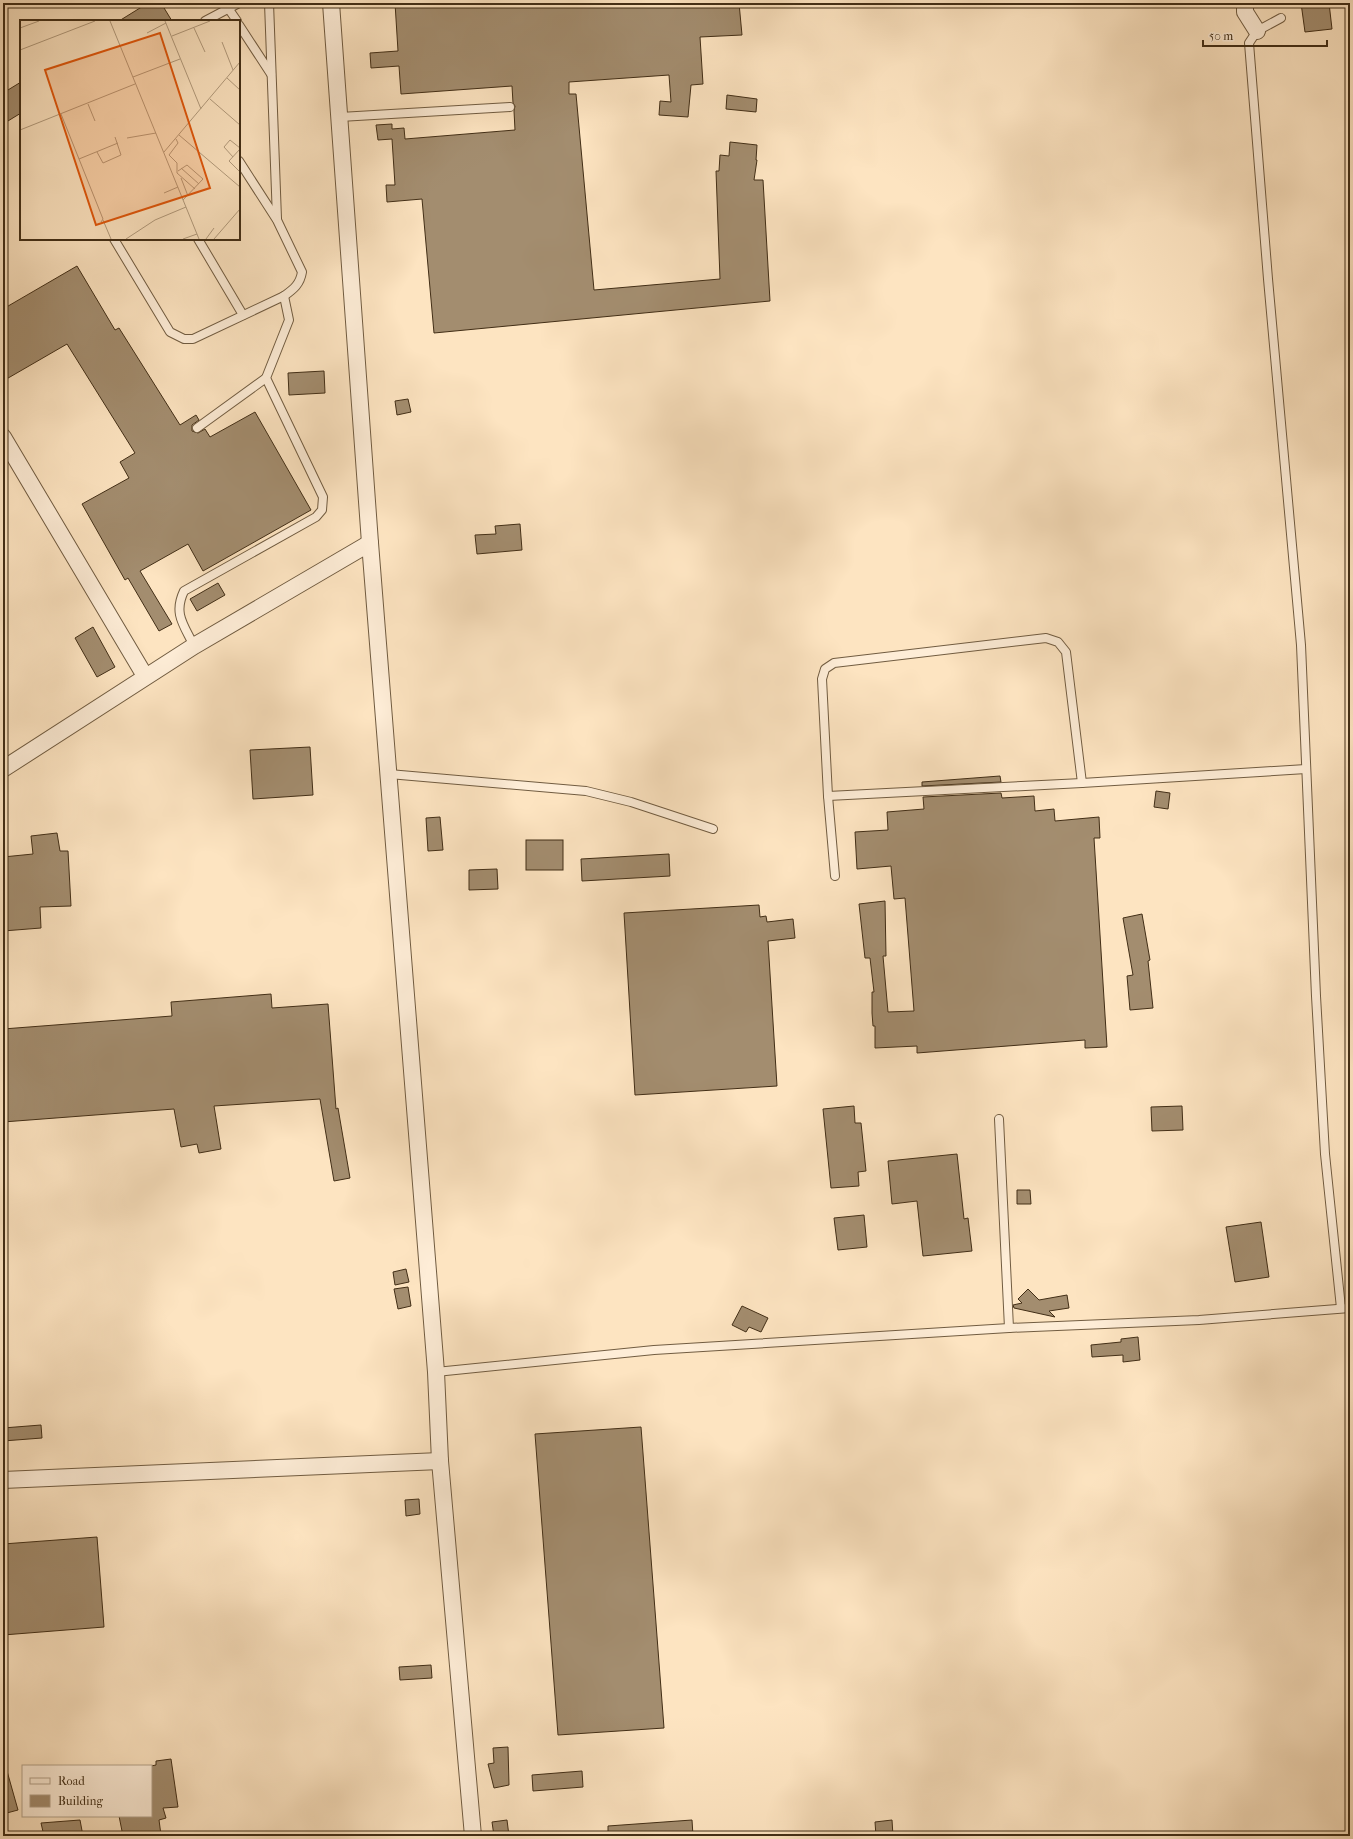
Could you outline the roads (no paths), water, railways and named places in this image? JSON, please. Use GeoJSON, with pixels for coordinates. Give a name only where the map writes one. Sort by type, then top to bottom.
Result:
{"type":"FeatureCollection","features":[{"type":"Feature","properties":{"kind":"street"},"geometry":{"type":"LineString","coordinates":[[331,3],[370,543],[436,1372],[440,1461],[473,1836]]}},
{"type":"Feature","properties":{"kind":"street"},"geometry":{"type":"LineString","coordinates":[[1245,3],[1245,12],[1257,31]]}},
{"type":"Feature","properties":{"kind":"street"},"geometry":{"type":"LineString","coordinates":[[3,437],[145,676]]}},
{"type":"Feature","properties":{"kind":"street"},"geometry":{"type":"LineString","coordinates":[[3,769],[145,676],[370,543]]}},
{"type":"Feature","properties":{"kind":"street"},"geometry":{"type":"LineString","coordinates":[[3,1480],[440,1461]]}},
{"type":"Feature","properties":{"kind":"lane"},"geometry":{"type":"LineString","coordinates":[[207,20],[239,3]]}},
{"type":"Feature","properties":{"kind":"lane"},"geometry":{"type":"LineString","coordinates":[[269,3],[277,220]]}},
{"type":"Feature","properties":{"kind":"lane"},"geometry":{"type":"LineString","coordinates":[[228,8],[236,20]]}},
{"type":"Feature","properties":{"kind":"lane"},"geometry":{"type":"LineString","coordinates":[[1281,18],[1257,31],[1249,43],[1267,271],[1301,645],[1325,1154],[1341,1308]]}},
{"type":"Feature","properties":{"kind":"lane"},"geometry":{"type":"LineString","coordinates":[[240,26],[272,76]]}},
{"type":"Feature","properties":{"kind":"lane"},"geometry":{"type":"LineString","coordinates":[[340,117],[510,107]]}},
{"type":"Feature","properties":{"kind":"lane"},"geometry":{"type":"LineString","coordinates":[[115,240],[170,332],[184,339],[193,339],[284,296],[296,287],[301,280],[302,272],[277,220],[240,162]]}},
{"type":"Feature","properties":{"kind":"lane"},"geometry":{"type":"LineString","coordinates":[[199,240],[243,315]]}},
{"type":"Feature","properties":{"kind":"lane"},"geometry":{"type":"LineString","coordinates":[[197,428],[266,378],[289,320],[284,296]]}},
{"type":"Feature","properties":{"kind":"lane"},"geometry":{"type":"LineString","coordinates":[[194,646],[178,612],[179,601],[184,591],[316,517],[322,510],[322,497],[266,378]]}},
{"type":"Feature","properties":{"kind":"lane"},"geometry":{"type":"LineString","coordinates":[[835,876],[828,796],[822,679],[825,669],[834,663],[1046,638],[1058,642],[1066,652],[1082,783]]}},
{"type":"Feature","properties":{"kind":"lane"},"geometry":{"type":"LineString","coordinates":[[828,796],[1082,783],[1306,769]]}},
{"type":"Feature","properties":{"kind":"lane"},"geometry":{"type":"LineString","coordinates":[[389,774],[586,791],[631,802],[713,829]]}},
{"type":"Feature","properties":{"kind":"lane"},"geometry":{"type":"LineString","coordinates":[[999,1119],[1009,1328]]}},
{"type":"Feature","properties":{"kind":"lane"},"geometry":{"type":"LineString","coordinates":[[436,1372],[654,1350],[1009,1328],[1199,1320],[1350,1308]]}}]}
